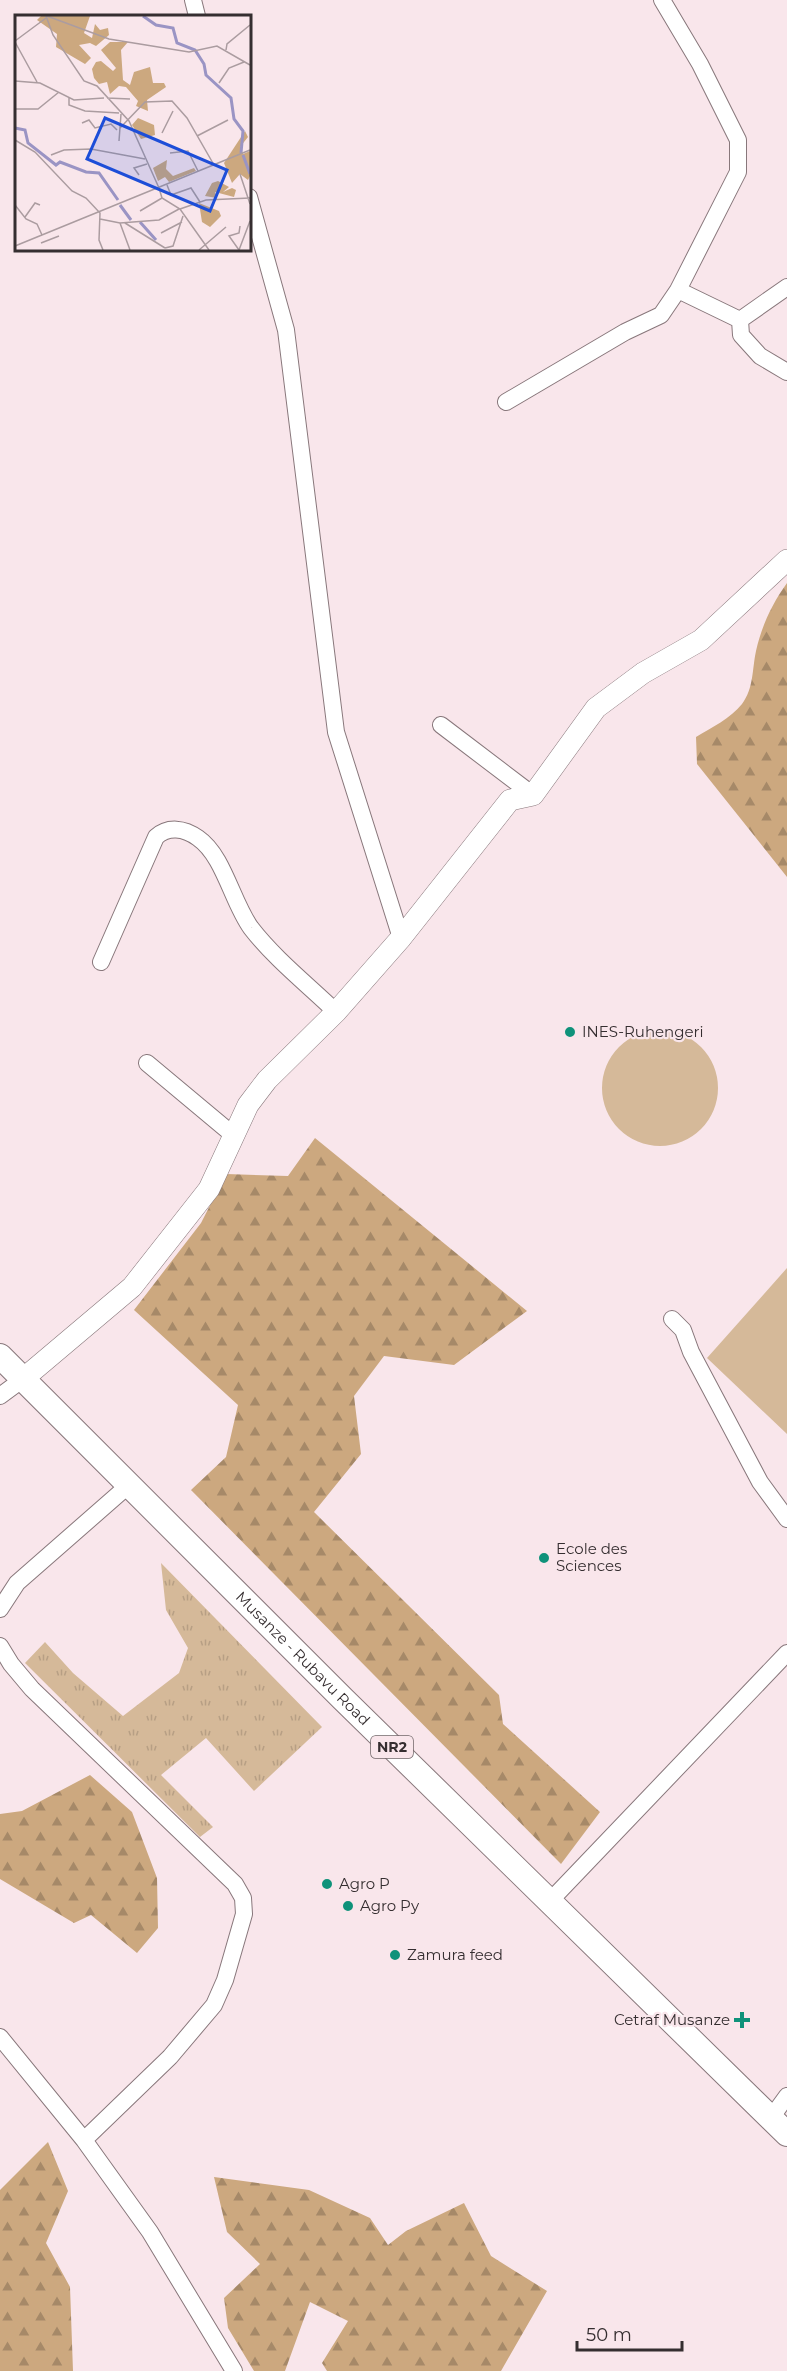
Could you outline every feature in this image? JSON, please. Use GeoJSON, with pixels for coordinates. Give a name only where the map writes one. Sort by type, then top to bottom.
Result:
{"type":"FeatureCollection","features":[{"type":"Feature","properties":{"kind":"highway","name":"Musanze - Rubavu Road"},"geometry":{"type":"LineString","coordinates":[[0,1356],[343,1699],[779,2126]]}},
{"type":"Feature","properties":{"kind":"main road"},"geometry":{"type":"LineString","coordinates":[[23,1379],[132,1287],[209,1189],[232,1134],[248,1105],[267,1080],[336,1011],[400,938],[510,800],[533,795],[596,708],[643,673],[700,640],[787,560]]}},
{"type":"Feature","properties":{"kind":"street"},"geometry":{"type":"LineString","coordinates":[[193,0],[197,15]]}},
{"type":"Feature","properties":{"kind":"street"},"geometry":{"type":"LineString","coordinates":[[506,402],[625,332],[661,315],[678,290],[738,172],[738,140],[700,64],[662,0]]}},
{"type":"Feature","properties":{"kind":"street"},"geometry":{"type":"LineString","coordinates":[[250,201],[286,330],[336,732],[400,938]]}},
{"type":"Feature","properties":{"kind":"street"},"geometry":{"type":"LineString","coordinates":[[740,320],[787,287]]}},
{"type":"Feature","properties":{"kind":"street"},"geometry":{"type":"LineString","coordinates":[[678,290],[740,320]]}},
{"type":"Feature","properties":{"kind":"street"},"geometry":{"type":"LineString","coordinates":[[740,320],[741,335],[760,356],[787,372]]}},
{"type":"Feature","properties":{"kind":"street"},"geometry":{"type":"LineString","coordinates":[[441,725],[533,795]]}},
{"type":"Feature","properties":{"kind":"street"},"geometry":{"type":"LineString","coordinates":[[101,962],[156,837],[165,830],[174,829],[198,838],[211,852],[240,912],[253,930],[336,1011]]}},
{"type":"Feature","properties":{"kind":"street"},"geometry":{"type":"LineString","coordinates":[[147,1063],[232,1134]]}},
{"type":"Feature","properties":{"kind":"street"},"geometry":{"type":"LineString","coordinates":[[672,1319],[683,1330],[691,1352],[760,1482],[787,1519]]}},
{"type":"Feature","properties":{"kind":"street"},"geometry":{"type":"LineString","coordinates":[[0,1396],[23,1379]]}},
{"type":"Feature","properties":{"kind":"street"},"geometry":{"type":"LineString","coordinates":[[0,1609],[17,1583],[130,1484]]}},
{"type":"Feature","properties":{"kind":"street"},"geometry":{"type":"LineString","coordinates":[[0,1646],[32,1689],[235,1884],[244,1905],[225,1980],[214,2006],[170,2057],[84,2140]]}},
{"type":"Feature","properties":{"kind":"street"},"geometry":{"type":"LineString","coordinates":[[550,1901],[787,1653]]}},
{"type":"Feature","properties":{"kind":"street"},"geometry":{"type":"LineString","coordinates":[[0,2037],[84,2140],[150,2232],[234,2371]]}},
{"type":"Feature","properties":{"kind":"street"},"geometry":{"type":"LineString","coordinates":[[779,2126],[787,2096]]}},
{"type":"Feature","properties":{"kind":"green space"},"geometry":{"type":"Polygon","coordinates":[[[787,583],[787,877],[697,764],[696,737],[732,714],[746,698],[751,685],[761,632],[772,607],[787,583]]]}},
{"type":"Feature","properties":{"kind":"green space"},"geometry":{"type":"Polygon","coordinates":[[[660,1030],[682,1034],[701,1047],[714,1066],[718,1088],[714,1110],[701,1129],[682,1142],[660,1146],[638,1142],[619,1129],[606,1110],[602,1088],[606,1066],[619,1047],[638,1034],[660,1030]]]}},
{"type":"Feature","properties":{"kind":"green space"},"geometry":{"type":"Polygon","coordinates":[[[315,1138],[527,1311],[454,1365],[384,1356],[354,1396],[361,1454],[314,1512],[499,1695],[503,1724],[600,1812],[561,1864],[191,1490],[226,1457],[238,1405],[134,1310],[201,1223],[226,1174],[288,1176],[315,1138]]]}},
{"type":"Feature","properties":{"kind":"green space"},"geometry":{"type":"Polygon","coordinates":[[[787,1268],[787,1434],[707,1358],[787,1268]]]}},
{"type":"Feature","properties":{"kind":"green space"},"geometry":{"type":"Polygon","coordinates":[[[161,1563],[322,1727],[254,1791],[206,1738],[161,1775],[213,1827],[200,1837],[25,1663],[45,1642],[73,1673],[123,1716],[179,1673],[188,1648],[166,1610],[161,1563]]]}},
{"type":"Feature","properties":{"kind":"green space"},"geometry":{"type":"Polygon","coordinates":[[[90,1775],[132,1812],[157,1878],[158,1928],[137,1953],[91,1915],[74,1923],[0,1879],[0,1814],[22,1811],[90,1775]]]}},
{"type":"Feature","properties":{"kind":"green space"},"geometry":{"type":"Polygon","coordinates":[[[48,2142],[68,2191],[46,2243],[70,2287],[73,2371],[0,2371],[0,2190],[48,2142]]]}},
{"type":"Feature","properties":{"kind":"green space"},"geometry":{"type":"Polygon","coordinates":[[[214,2177],[309,2190],[370,2218],[388,2245],[406,2231],[464,2203],[491,2256],[547,2291],[501,2371],[327,2371],[322,2363],[348,2321],[310,2302],[285,2371],[254,2371],[228,2328],[224,2298],[260,2264],[227,2232],[214,2177]]]}},
{"type":"Feature","properties":{"kind":"place","name":"INES-Ruhengeri"},"geometry":{"type":"Point","coordinates":[570,1032]}},
{"type":"Feature","properties":{"kind":"place","name":"Ecole des Sciences"},"geometry":{"type":"Point","coordinates":[544,1558]}},
{"type":"Feature","properties":{"kind":"place","name":"Agro P"},"geometry":{"type":"Point","coordinates":[327,1884]}},
{"type":"Feature","properties":{"kind":"place","name":"Agro Py"},"geometry":{"type":"Point","coordinates":[348,1906]}},
{"type":"Feature","properties":{"kind":"place","name":"Zamura feed"},"geometry":{"type":"Point","coordinates":[395,1955]}},
{"type":"Feature","properties":{"kind":"place","name":"Cetraf Musanze"},"geometry":{"type":"Point","coordinates":[742,2020]}}]}
